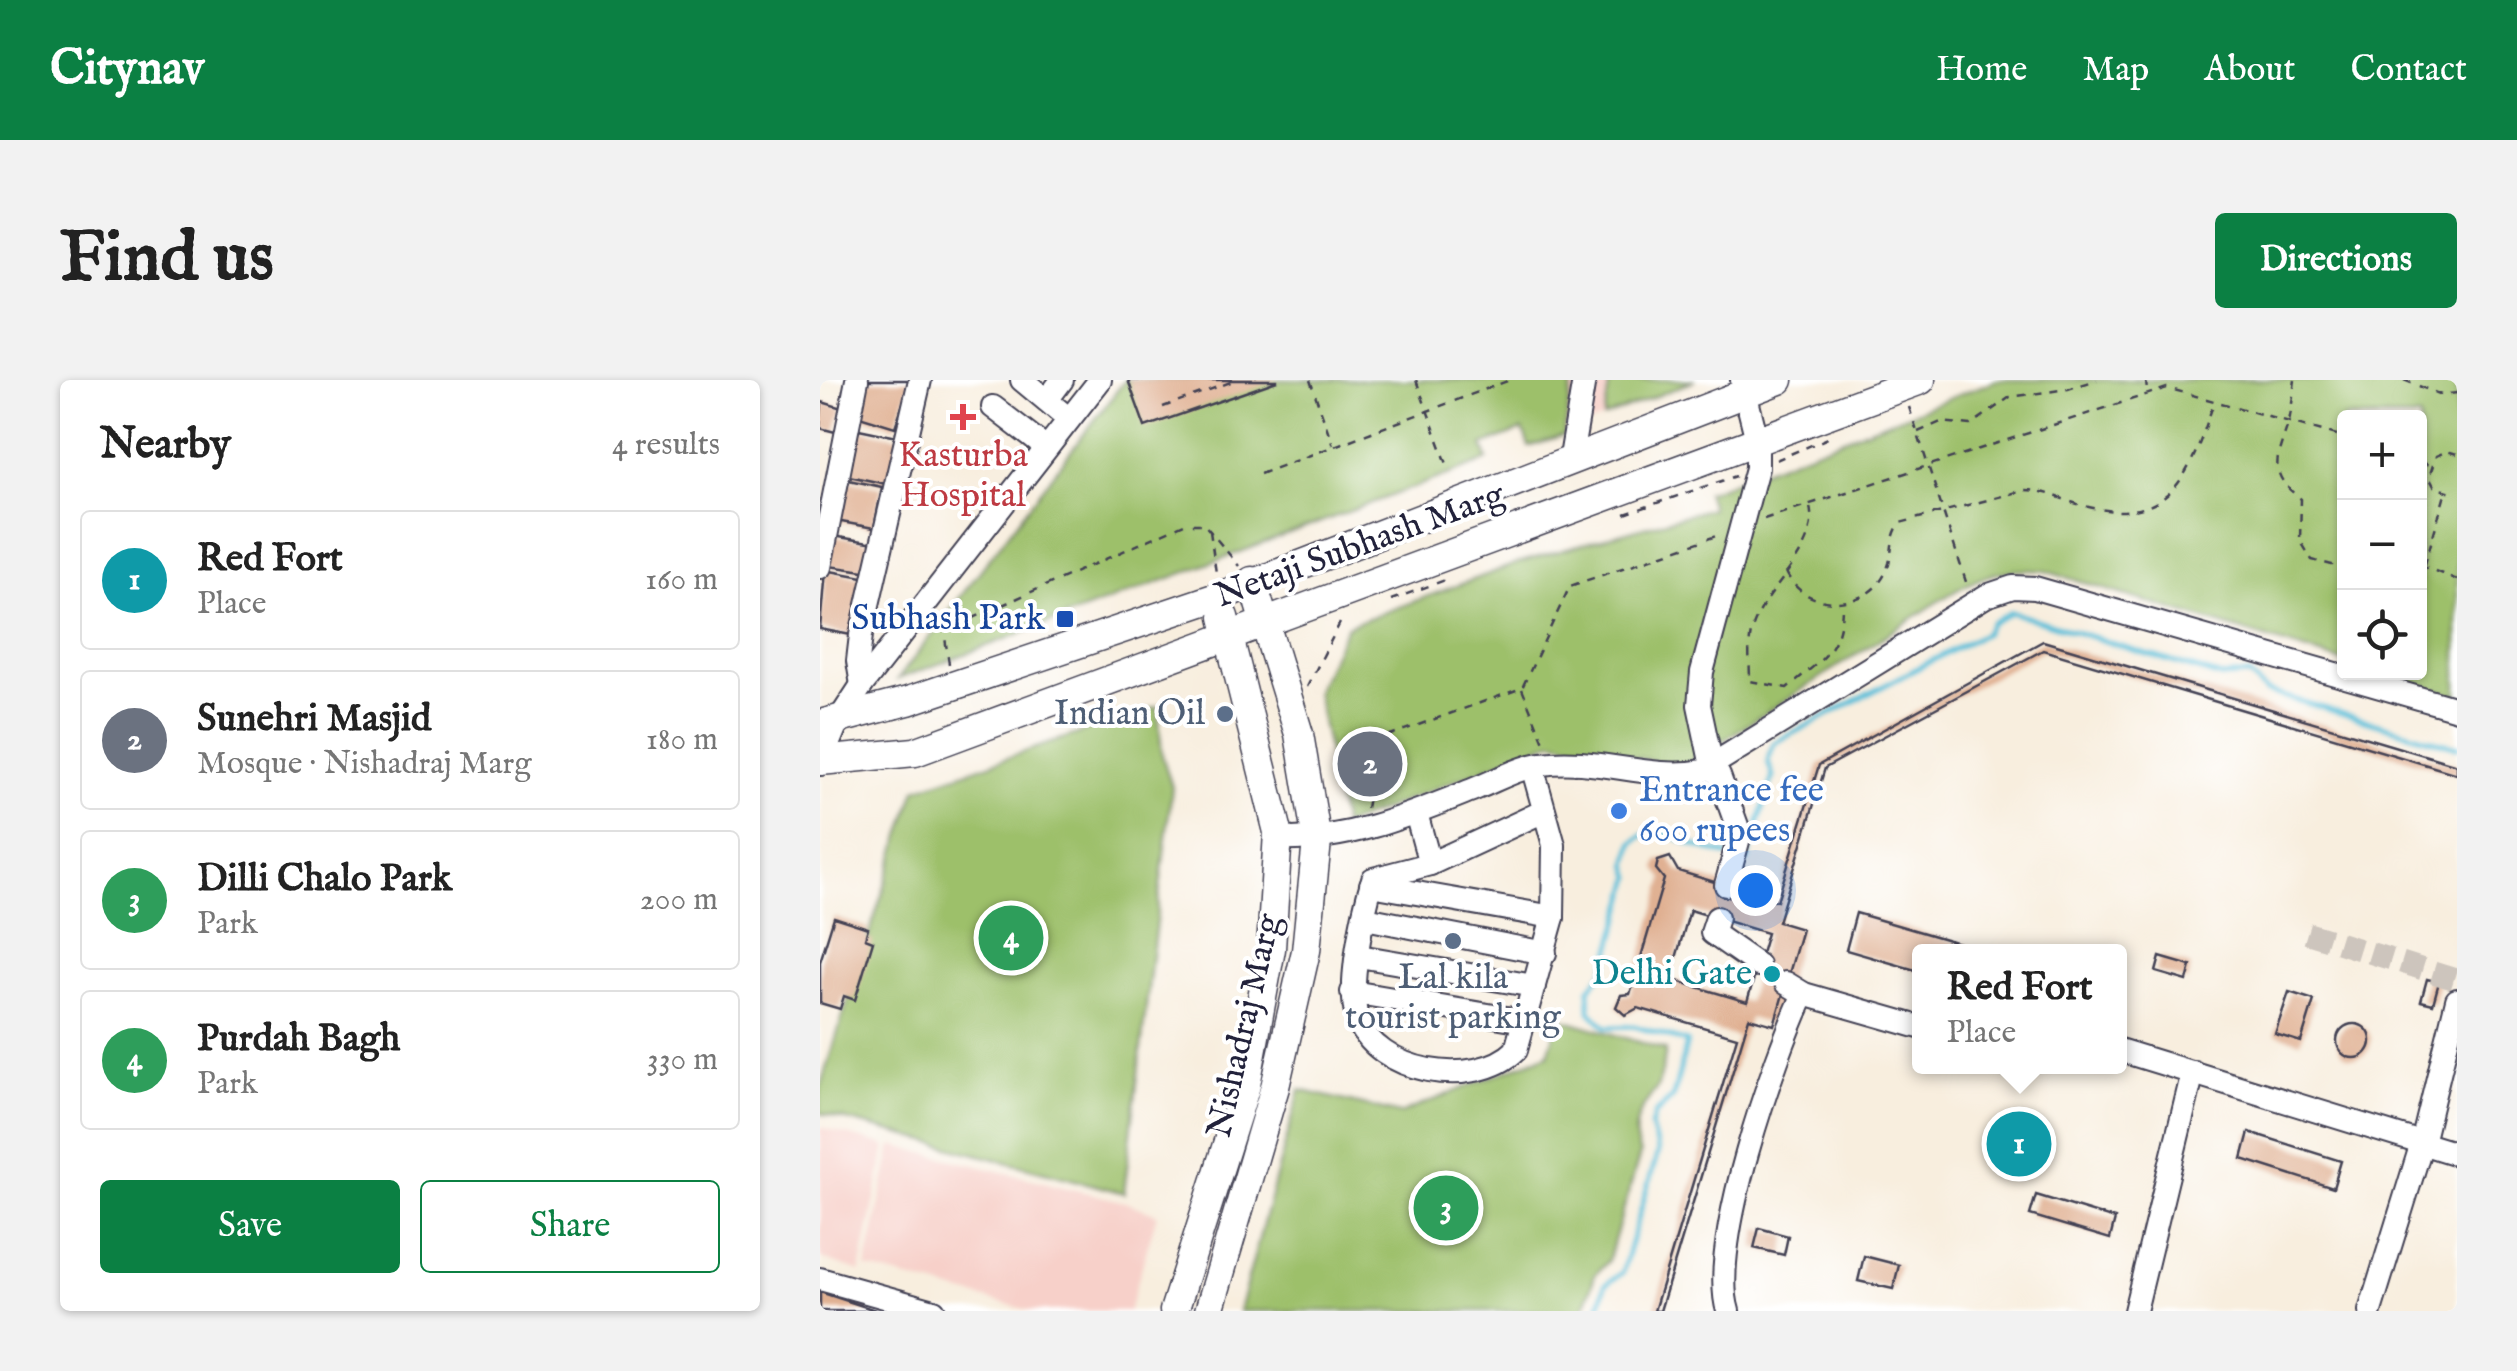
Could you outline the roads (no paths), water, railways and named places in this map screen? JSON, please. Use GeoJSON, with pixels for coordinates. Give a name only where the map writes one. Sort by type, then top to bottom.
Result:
{"type":"FeatureCollection","features":[{"type":"Feature","properties":{"kind":"main road","name":"Netaji Subhash Marg"},"geometry":{"type":"LineString","coordinates":[[828,724],[1220,596],[1744,386],[1779,380]]}},
{"type":"Feature","properties":{"kind":"main road","name":"Netaji Subhash Marg"},"geometry":{"type":"LineString","coordinates":[[820,762],[914,752],[1227,633],[1757,454],[1912,383]]}},
{"type":"Feature","properties":{"kind":"main road","name":"Nishadraj Marg"},"geometry":{"type":"LineString","coordinates":[[1209,1311],[1275,1087],[1306,951],[1316,841],[1299,734],[1252,581]]}},
{"type":"Feature","properties":{"kind":"main road","name":"Nishadraj Marg"},"geometry":{"type":"LineString","coordinates":[[1174,1311],[1246,1085],[1271,949],[1277,840],[1260,751],[1220,596]]}},
{"type":"Feature","properties":{"kind":"street"},"geometry":{"type":"LineString","coordinates":[[820,568],[831,442],[858,380]]}},
{"type":"Feature","properties":{"kind":"street"},"geometry":{"type":"LineString","coordinates":[[862,685],[858,660],[861,635],[920,380]]}},
{"type":"Feature","properties":{"kind":"street"},"geometry":{"type":"LineString","coordinates":[[1022,380],[1069,419]]}},
{"type":"Feature","properties":{"kind":"street"},"geometry":{"type":"LineString","coordinates":[[1046,400],[1062,380]]}},
{"type":"Feature","properties":{"kind":"street"},"geometry":{"type":"LineString","coordinates":[[820,762],[828,724],[1100,380]]}},
{"type":"Feature","properties":{"kind":"street"},"geometry":{"type":"LineString","coordinates":[[1571,457],[1584,380]]}},
{"type":"Feature","properties":{"kind":"street"},"geometry":{"type":"LineString","coordinates":[[1728,879],[1740,834],[1713,766],[1699,706],[1702,672],[1742,527],[1757,454],[1744,386]]}},
{"type":"Feature","properties":{"kind":"street"},"geometry":{"type":"LineString","coordinates":[[993,406],[1046,447]]}},
{"type":"Feature","properties":{"kind":"street"},"geometry":{"type":"LineString","coordinates":[[1277,840],[1316,841],[1541,772],[1672,776],[1713,766],[1973,604],[2013,587],[2034,588],[2457,708]]}},
{"type":"Feature","properties":{"kind":"street"},"geometry":{"type":"LineString","coordinates":[[1541,772],[1542,812]]}},
{"type":"Feature","properties":{"kind":"street"},"geometry":{"type":"LineString","coordinates":[[1542,812],[1550,818],[1554,845],[1553,917],[1516,1050],[1504,1062],[1464,1072],[1434,1070],[1377,1048],[1363,1031],[1352,992],[1371,885],[1376,876],[1430,864],[1542,812]]}},
{"type":"Feature","properties":{"kind":"street"},"geometry":{"type":"LineString","coordinates":[[1416,813],[1430,864]]}},
{"type":"Feature","properties":{"kind":"street"},"geometry":{"type":"LineString","coordinates":[[1371,885],[1553,917]]}},
{"type":"Feature","properties":{"kind":"street"},"geometry":{"type":"LineString","coordinates":[[1366,918],[1544,953]]}},
{"type":"Feature","properties":{"kind":"street"},"geometry":{"type":"LineString","coordinates":[[1717,918],[1712,933],[1758,965]]}},
{"type":"Feature","properties":{"kind":"street"},"geometry":{"type":"LineString","coordinates":[[1359,956],[1534,986]]}},
{"type":"Feature","properties":{"kind":"street"},"geometry":{"type":"LineString","coordinates":[[1728,1311],[1720,1287],[1725,1236],[1788,1029],[1795,988],[1912,1025]]}},
{"type":"Feature","properties":{"kind":"street"},"geometry":{"type":"LineString","coordinates":[[1352,992],[1524,1021]]}},
{"type":"Feature","properties":{"kind":"street"},"geometry":{"type":"LineString","coordinates":[[2370,1311],[2422,1143],[2457,1000]]}},
{"type":"Feature","properties":{"kind":"street"},"geometry":{"type":"LineString","coordinates":[[2127,1052],[2457,1154]]}},
{"type":"Feature","properties":{"kind":"street"},"geometry":{"type":"LineString","coordinates":[[2135,1311],[2193,1072]]}},
{"type":"Feature","properties":{"kind":"street"},"geometry":{"type":"LineString","coordinates":[[820,1279],[903,1307],[934,1311]]}},
{"type":"Feature","properties":{"kind":"waterway"},"geometry":{"type":"LineString","coordinates":[[1742,860],[1747,861],[1773,776],[1768,761],[1774,743],[1985,633],[1991,623],[2011,612],[2221,677],[2249,675],[2265,691],[2457,747]]}},
{"type":"Feature","properties":{"kind":"waterway"},"geometry":{"type":"LineString","coordinates":[[1598,1311],[1605,1285],[1622,1273],[1658,1152],[1651,1126],[1655,1114],[1673,1097],[1687,1042],[1634,1026],[1606,1027],[1590,1011],[1589,989],[1605,970],[1632,877],[1628,864],[1633,843],[1647,833],[1659,832],[1727,855]]}},
{"type":"Feature","properties":{"kind":"tunnel"},"geometry":{"type":"LineString","coordinates":[[2307,933],[2457,980]]}},
{"type":"Feature","properties":{"kind":"place","name":"Kasturba Hospital"},"geometry":{"type":"Point","coordinates":[963,417]}},
{"type":"Feature","properties":{"kind":"place","name":"Subhash Park"},"geometry":{"type":"Point","coordinates":[1065,619]}},
{"type":"Feature","properties":{"kind":"place","name":"Indian Oil"},"geometry":{"type":"Point","coordinates":[1225,714]}},
{"type":"Feature","properties":{"kind":"place","name":"Sunehri Masjid"},"geometry":{"type":"Point","coordinates":[1370,764]}},
{"type":"Feature","properties":{"kind":"place","name":"Entrance fee 600 rupees"},"geometry":{"type":"Point","coordinates":[1619,811]}},
{"type":"Feature","properties":{"kind":"place","name":"Purdah Bagh"},"geometry":{"type":"Point","coordinates":[1011,938]}},
{"type":"Feature","properties":{"kind":"place","name":"Lal kila tourist parking"},"geometry":{"type":"Point","coordinates":[1453,941]}},
{"type":"Feature","properties":{"kind":"place","name":"Delhi Gate"},"geometry":{"type":"Point","coordinates":[1772,974]}},
{"type":"Feature","properties":{"kind":"place","name":"Red Fort"},"geometry":{"type":"Point","coordinates":[2019,1144]}},
{"type":"Feature","properties":{"kind":"place","name":"Dilli Chalo Park"},"geometry":{"type":"Point","coordinates":[1446,1208]}}]}
